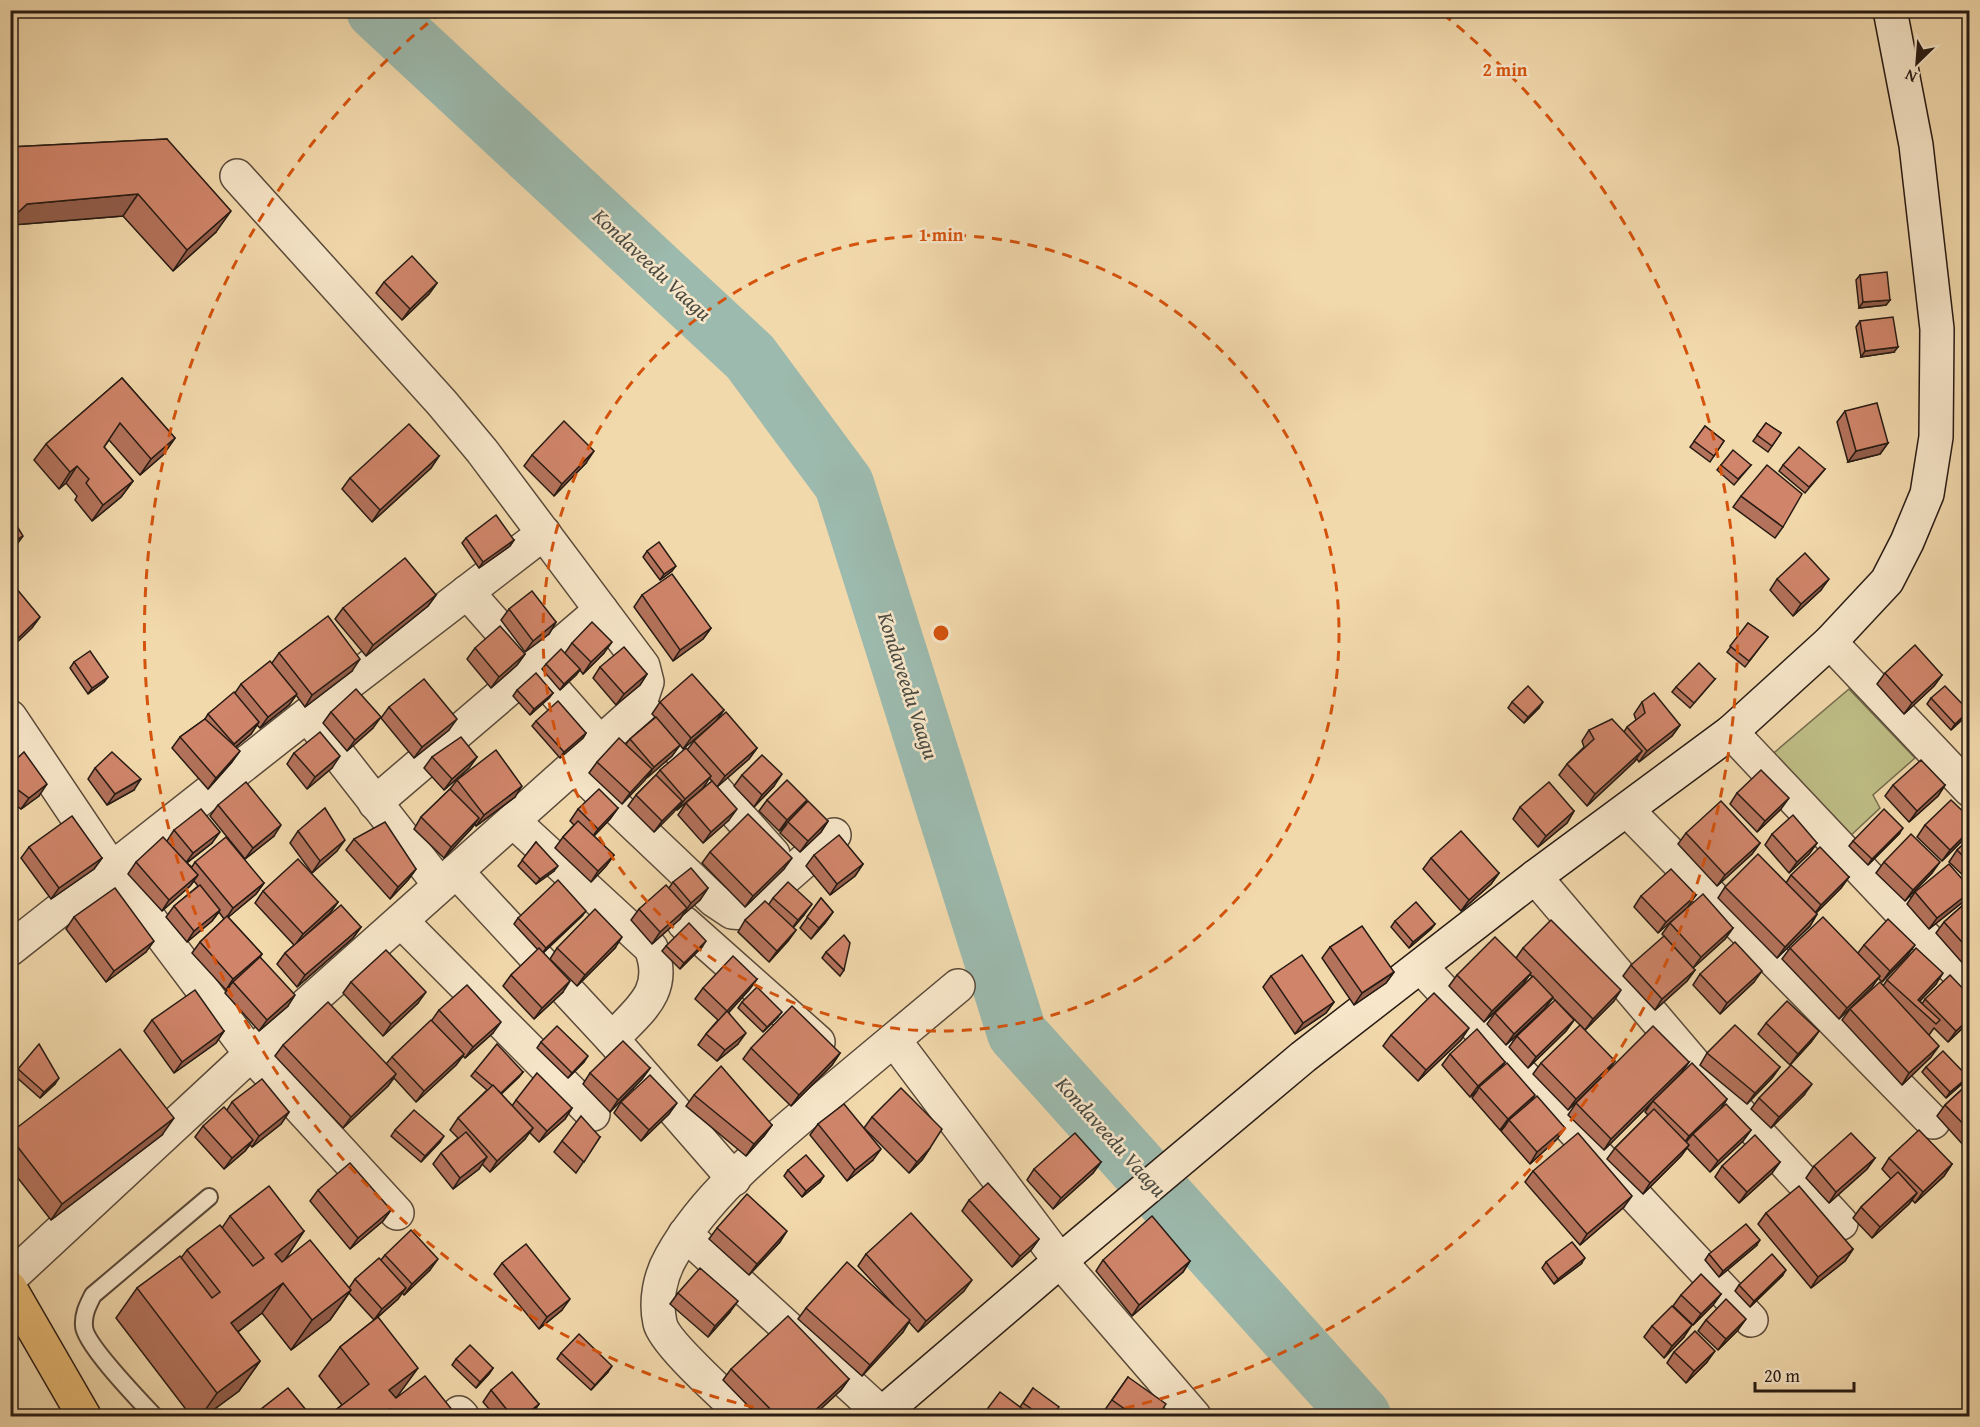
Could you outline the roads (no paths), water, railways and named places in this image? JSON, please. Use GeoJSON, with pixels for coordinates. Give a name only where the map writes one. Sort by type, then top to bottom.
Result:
{"type":"FeatureCollection","features":[{"type":"Feature","properties":{"kind":"main road"},"geometry":{"type":"LineString","coordinates":[[10,1288],[84,1416]]}},
{"type":"Feature","properties":{"kind":"street"},"geometry":{"type":"LineString","coordinates":[[685,1234],[882,1416],[1060,1261],[1303,1057],[1535,877],[1731,732],[1830,642],[1887,581],[1907,542],[1927,494],[1936,437],[1937,329],[1916,145],[1890,10]]}},
{"type":"Feature","properties":{"kind":"street"},"geometry":{"type":"LineString","coordinates":[[10,1278],[251,1054],[600,743],[639,706],[647,682],[643,666],[482,451],[442,403],[237,176]]}},
{"type":"Feature","properties":{"kind":"street"},"geometry":{"type":"LineString","coordinates":[[10,949],[307,715],[544,533]]}},
{"type":"Feature","properties":{"kind":"street"},"geometry":{"type":"LineString","coordinates":[[467,591],[600,743]]}},
{"type":"Feature","properties":{"kind":"street"},"geometry":{"type":"LineString","coordinates":[[375,803],[601,610]]}},
{"type":"Feature","properties":{"kind":"street"},"geometry":{"type":"LineString","coordinates":[[1830,642],[1970,790]]}},
{"type":"Feature","properties":{"kind":"street"},"geometry":{"type":"LineString","coordinates":[[639,706],[791,873]]}},
{"type":"Feature","properties":{"kind":"street"},"geometry":{"type":"LineString","coordinates":[[307,715],[375,803],[612,1039],[734,1179]]}},
{"type":"Feature","properties":{"kind":"street"},"geometry":{"type":"LineString","coordinates":[[10,717],[112,869],[251,1054],[397,1213]]}},
{"type":"Feature","properties":{"kind":"street"},"geometry":{"type":"LineString","coordinates":[[1731,732],[1970,985]]}},
{"type":"Feature","properties":{"kind":"street"},"geometry":{"type":"LineString","coordinates":[[574,766],[714,900],[732,912],[745,913],[834,835]]}},
{"type":"Feature","properties":{"kind":"street"},"geometry":{"type":"LineString","coordinates":[[1627,810],[1934,1122]]}},
{"type":"Feature","properties":{"kind":"street"},"geometry":{"type":"LineString","coordinates":[[513,821],[651,948],[656,968],[649,1000],[612,1039]]}},
{"type":"Feature","properties":{"kind":"street"},"geometry":{"type":"LineString","coordinates":[[1535,877],[1695,1065],[1841,1224]]}},
{"type":"Feature","properties":{"kind":"street"},"geometry":{"type":"LineString","coordinates":[[651,948],[714,900]]}},
{"type":"Feature","properties":{"kind":"street"},"geometry":{"type":"LineString","coordinates":[[400,921],[593,1114]]}},
{"type":"Feature","properties":{"kind":"street"},"geometry":{"type":"LineString","coordinates":[[684,923],[854,1073]]}},
{"type":"Feature","properties":{"kind":"street"},"geometry":{"type":"LineString","coordinates":[[1421,967],[1751,1320]]}},
{"type":"Feature","properties":{"kind":"street"},"geometry":{"type":"LineString","coordinates":[[745,1416],[680,1352],[660,1325],[658,1293],[670,1259],[685,1234],[710,1202],[762,1150],[958,986]]}},
{"type":"Feature","properties":{"kind":"street"},"geometry":{"type":"LineString","coordinates":[[894,1040],[1060,1261],[1194,1416]]}},
{"type":"Feature","properties":{"kind":"lane"},"geometry":{"type":"LineString","coordinates":[[154,1416],[94,1347],[83,1328],[85,1312],[93,1295],[209,1197]]}},
{"type":"Feature","properties":{"kind":"waterway","name":"Kondaveedu Vaagu"},"geometry":{"type":"LineString","coordinates":[[376,10],[750,357],[844,484],[1017,1033],[1361,1416]]}}]}
